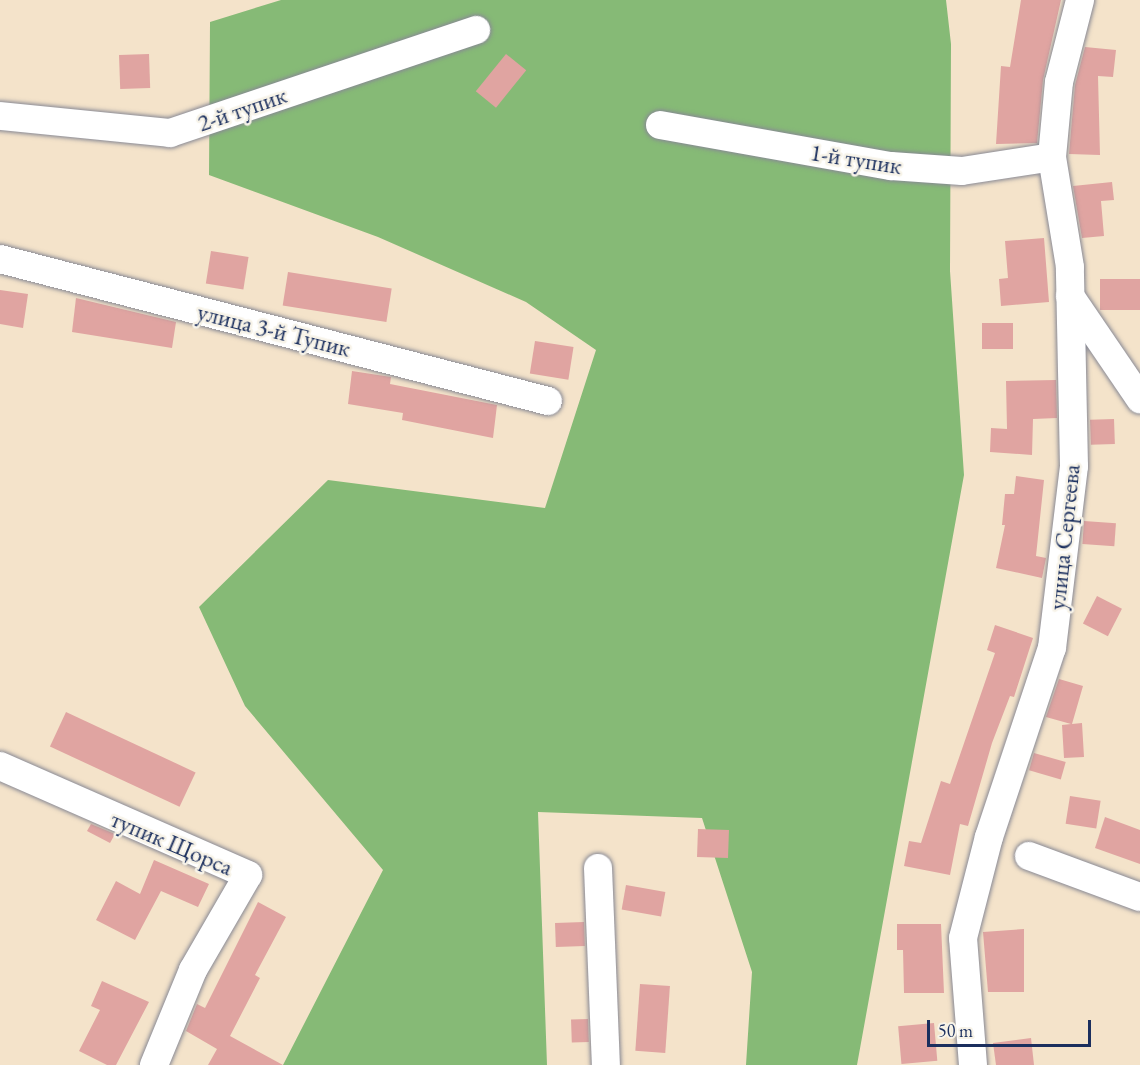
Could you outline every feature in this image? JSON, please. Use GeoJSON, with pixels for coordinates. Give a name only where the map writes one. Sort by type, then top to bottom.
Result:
{"type":"FeatureCollection","features":[{"type":"Feature","properties":{"kind":"street","name":"улица Сергеева"},"geometry":{"type":"LineString","coordinates":[[973,1065],[963,938],[989,837],[1052,648],[1074,466],[1070,267],[1052,157],[1059,82],[1080,0]]}},
{"type":"Feature","properties":{"kind":"street","name":"2-й тупик"},"geometry":{"type":"LineString","coordinates":[[0,116],[170,133],[476,30]]}},
{"type":"Feature","properties":{"kind":"street","name":"1-й тупик"},"geometry":{"type":"LineString","coordinates":[[660,125],[891,166],[963,171],[1052,157]]}},
{"type":"Feature","properties":{"kind":"street","name":"улица 3-й Тупик"},"geometry":{"type":"LineString","coordinates":[[0,259],[548,401]]}},
{"type":"Feature","properties":{"kind":"street"},"geometry":{"type":"LineString","coordinates":[[1071,296],[1140,399]]}},
{"type":"Feature","properties":{"kind":"street","name":"тупик Щорса"},"geometry":{"type":"LineString","coordinates":[[0,766],[248,875],[193,970],[154,1065]]}},
{"type":"Feature","properties":{"kind":"street"},"geometry":{"type":"LineString","coordinates":[[1029,856],[1140,897]]}},
{"type":"Feature","properties":{"kind":"street"},"geometry":{"type":"LineString","coordinates":[[598,868],[606,1065]]}},
{"type":"Feature","properties":{"kind":"green space"},"geometry":{"type":"Polygon","coordinates":[[[281,0],[946,0],[951,44],[950,271],[964,475],[857,1065],[746,1065],[752,972],[702,818],[538,812],[547,1065],[283,1065],[383,870],[245,706],[199,607],[328,480],[545,508],[596,350],[526,302],[378,237],[209,175],[210,22],[281,0]]]}},
{"type":"Feature","properties":{"kind":"building"},"geometry":{"type":"Polygon","coordinates":[[[1021,0],[1061,0],[1043,80],[1037,143],[996,144],[1001,66],[1010,67],[1021,0]]]}},
{"type":"Feature","properties":{"kind":"building"},"geometry":{"type":"Polygon","coordinates":[[[1085,47],[1116,50],[1113,77],[1098,76],[1100,155],[1069,154],[1075,85],[1085,47]]]}},
{"type":"Feature","properties":{"kind":"building"},"geometry":{"type":"Polygon","coordinates":[[[149,54],[150,88],[120,89],[119,55],[149,54]]]}},
{"type":"Feature","properties":{"kind":"building"},"geometry":{"type":"Polygon","coordinates":[[[506,54],[526,70],[496,108],[476,91],[506,54]]]}},
{"type":"Feature","properties":{"kind":"building"},"geometry":{"type":"Polygon","coordinates":[[[1112,182],[1114,200],[1101,201],[1104,236],[1082,238],[1073,186],[1112,182]]]}},
{"type":"Feature","properties":{"kind":"building"},"geometry":{"type":"Polygon","coordinates":[[[1044,238],[1049,302],[1001,306],[999,279],[1008,278],[1005,241],[1044,238]]]}},
{"type":"Feature","properties":{"kind":"building"},"geometry":{"type":"Polygon","coordinates":[[[211,251],[249,257],[243,290],[206,284],[211,251]]]}},
{"type":"Feature","properties":{"kind":"building"},"geometry":{"type":"Polygon","coordinates":[[[288,272],[392,288],[386,322],[283,306],[288,272]]]}},
{"type":"Feature","properties":{"kind":"building"},"geometry":{"type":"Polygon","coordinates":[[[1100,279],[1140,279],[1140,310],[1100,310],[1100,279]]]}},
{"type":"Feature","properties":{"kind":"building"},"geometry":{"type":"Polygon","coordinates":[[[0,290],[28,294],[23,328],[0,324],[0,290]]]}},
{"type":"Feature","properties":{"kind":"building"},"geometry":{"type":"Polygon","coordinates":[[[76,298],[176,322],[172,348],[72,332],[76,298]]]}},
{"type":"Feature","properties":{"kind":"building"},"geometry":{"type":"Polygon","coordinates":[[[982,323],[1013,323],[1013,349],[982,349],[982,323]]]}},
{"type":"Feature","properties":{"kind":"building"},"geometry":{"type":"Polygon","coordinates":[[[535,341],[574,347],[568,380],[530,374],[535,341]]]}},
{"type":"Feature","properties":{"kind":"building"},"geometry":{"type":"Polygon","coordinates":[[[352,371],[391,377],[390,384],[497,405],[493,438],[402,420],[403,413],[348,404],[352,371]]]}},
{"type":"Feature","properties":{"kind":"building"},"geometry":{"type":"Polygon","coordinates":[[[1056,380],[1057,418],[1033,419],[1032,455],[990,452],[991,428],[1007,429],[1006,381],[1056,380]]]}},
{"type":"Feature","properties":{"kind":"building"},"geometry":{"type":"Polygon","coordinates":[[[1114,419],[1115,444],[1091,445],[1090,420],[1114,419]]]}},
{"type":"Feature","properties":{"kind":"building"},"geometry":{"type":"Polygon","coordinates":[[[1016,476],[1044,480],[1036,556],[1046,558],[1042,578],[996,568],[1005,525],[1002,525],[1005,494],[1014,494],[1016,476]]]}},
{"type":"Feature","properties":{"kind":"building"},"geometry":{"type":"Polygon","coordinates":[[[1084,521],[1116,523],[1114,546],[1082,544],[1084,521]]]}},
{"type":"Feature","properties":{"kind":"building"},"geometry":{"type":"Polygon","coordinates":[[[1097,596],[1122,609],[1108,636],[1083,624],[1097,596]]]}},
{"type":"Feature","properties":{"kind":"building"},"geometry":{"type":"Polygon","coordinates":[[[995,625],[1033,638],[1014,697],[1010,696],[992,743],[968,826],[960,824],[950,875],[904,866],[909,841],[921,843],[941,781],[950,784],[995,653],[987,650],[995,625]]]}},
{"type":"Feature","properties":{"kind":"building"},"geometry":{"type":"Polygon","coordinates":[[[1059,679],[1083,686],[1072,724],[1082,723],[1084,757],[1064,758],[1062,725],[1071,724],[1046,717],[1059,679]]]}},
{"type":"Feature","properties":{"kind":"building"},"geometry":{"type":"Polygon","coordinates":[[[66,712],[196,772],[180,807],[50,746],[66,712]]]}},
{"type":"Feature","properties":{"kind":"building"},"geometry":{"type":"Polygon","coordinates":[[[1034,753],[1066,762],[1061,779],[1029,770],[1034,753]]]}},
{"type":"Feature","properties":{"kind":"building"},"geometry":{"type":"Polygon","coordinates":[[[1070,796],[1101,801],[1096,829],[1066,824],[1070,796]]]}},
{"type":"Feature","properties":{"kind":"building"},"geometry":{"type":"Polygon","coordinates":[[[1105,817],[1140,830],[1140,864],[1095,848],[1105,817]]]}},
{"type":"Feature","properties":{"kind":"building"},"geometry":{"type":"Polygon","coordinates":[[[91,824],[115,834],[110,843],[87,831],[91,824]]]}},
{"type":"Feature","properties":{"kind":"building"},"geometry":{"type":"Polygon","coordinates":[[[698,829],[729,830],[728,858],[697,857],[698,829]]]}},
{"type":"Feature","properties":{"kind":"building"},"geometry":{"type":"Polygon","coordinates":[[[154,860],[209,884],[198,907],[161,891],[135,940],[96,920],[116,881],[140,894],[154,860]]]}},
{"type":"Feature","properties":{"kind":"building"},"geometry":{"type":"Polygon","coordinates":[[[626,885],[665,892],[661,917],[622,910],[626,885]]]}},
{"type":"Feature","properties":{"kind":"building"},"geometry":{"type":"Polygon","coordinates":[[[258,902],[286,917],[255,975],[260,978],[230,1036],[283,1065],[208,1065],[217,1049],[186,1031],[197,1004],[205,1008],[258,902]]]}},
{"type":"Feature","properties":{"kind":"building"},"geometry":{"type":"Polygon","coordinates":[[[584,922],[585,946],[556,947],[555,923],[584,922]]]}},
{"type":"Feature","properties":{"kind":"building"},"geometry":{"type":"Polygon","coordinates":[[[897,924],[941,924],[944,993],[904,993],[903,950],[897,950],[897,924]]]}},
{"type":"Feature","properties":{"kind":"building"},"geometry":{"type":"Polygon","coordinates":[[[1024,929],[1024,992],[988,992],[983,932],[1024,929]]]}},
{"type":"Feature","properties":{"kind":"building"},"geometry":{"type":"Polygon","coordinates":[[[102,981],[149,1002],[116,1065],[107,1065],[79,1051],[100,1010],[91,1006],[102,981]]]}},
{"type":"Feature","properties":{"kind":"building"},"geometry":{"type":"Polygon","coordinates":[[[640,984],[670,986],[665,1053],[635,1051],[640,984]]]}},
{"type":"Feature","properties":{"kind":"building"},"geometry":{"type":"Polygon","coordinates":[[[588,1019],[589,1042],[572,1043],[571,1020],[588,1019]]]}},
{"type":"Feature","properties":{"kind":"building"},"geometry":{"type":"Polygon","coordinates":[[[934,1023],[937,1061],[901,1064],[898,1026],[934,1023]]]}},
{"type":"Feature","properties":{"kind":"building"},"geometry":{"type":"Polygon","coordinates":[[[1031,1038],[1034,1065],[996,1065],[993,1043],[1031,1038]]]}}]}
